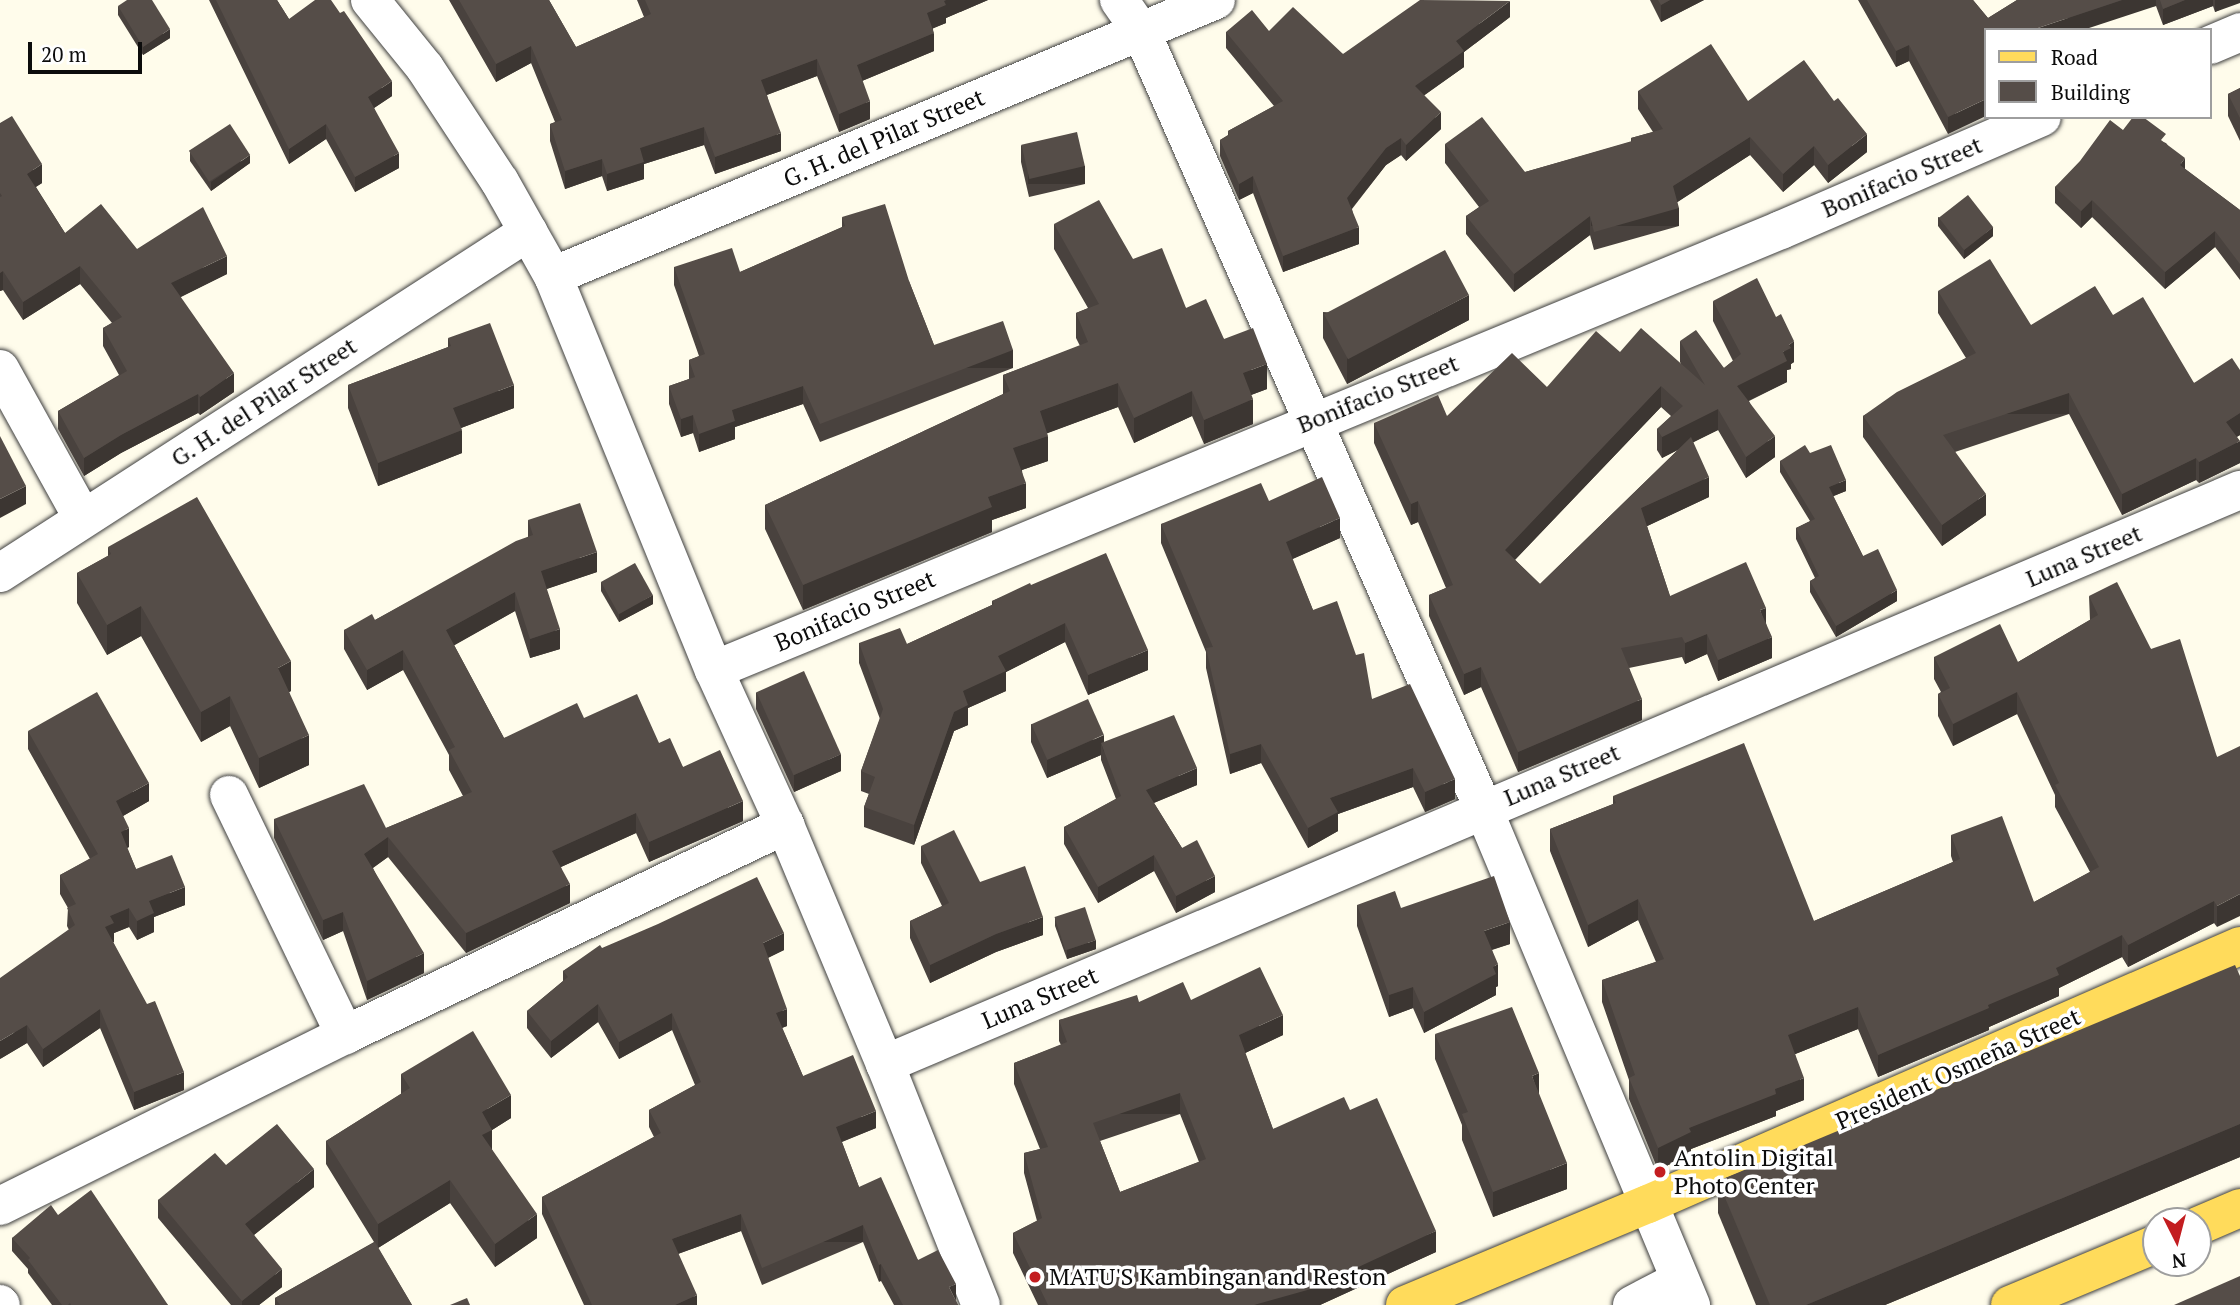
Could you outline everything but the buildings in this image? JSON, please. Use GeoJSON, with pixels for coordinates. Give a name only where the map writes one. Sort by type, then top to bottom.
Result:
{"type":"FeatureCollection","features":[{"type":"Feature","properties":{"kind":"main road","name":"President Osmeña Street"},"geometry":{"type":"LineString","coordinates":[[1405,1305],[1648,1204],[2240,946]]}},
{"type":"Feature","properties":{"kind":"main road"},"geometry":{"type":"LineString","coordinates":[[2212,1220],[2240,1208]]}},
{"type":"Feature","properties":{"kind":"main road"},"geometry":{"type":"LineString","coordinates":[[2010,1305],[2142,1250]]}},
{"type":"Feature","properties":{"kind":"street"},"geometry":{"type":"LineString","coordinates":[[370,0],[425,68],[500,182],[553,276],[714,670],[785,825],[885,1064],[981,1305]]}},
{"type":"Feature","properties":{"kind":"street"},"geometry":{"type":"LineString","coordinates":[[1119,0],[1141,31],[1483,808],[1685,1293],[1632,1305]]}},
{"type":"Feature","properties":{"kind":"street","name":"G. H. del Pilar Street"},"geometry":{"type":"LineString","coordinates":[[553,276],[1216,0]]}},
{"type":"Feature","properties":{"kind":"street"},"geometry":{"type":"LineString","coordinates":[[2212,44],[2240,32]]}},
{"type":"Feature","properties":{"kind":"street","name":"Bonifacio Street"},"geometry":{"type":"LineString","coordinates":[[714,670],[1312,421],[1782,230],[2037,119]]}},
{"type":"Feature","properties":{"kind":"street","name":"G. H. del Pilar Street"},"geometry":{"type":"LineString","coordinates":[[0,573],[528,232]]}},
{"type":"Feature","properties":{"kind":"street"},"geometry":{"type":"LineString","coordinates":[[0,369],[83,519]]}},
{"type":"Feature","properties":{"kind":"street","name":"Luna Street"},"geometry":{"type":"LineString","coordinates":[[885,1064],[1483,808],[2240,490]]}},
{"type":"Feature","properties":{"kind":"street"},"geometry":{"type":"LineString","coordinates":[[229,794],[345,1035]]}},
{"type":"Feature","properties":{"kind":"street"},"geometry":{"type":"LineString","coordinates":[[0,1206],[345,1035],[785,825]]}},
{"type":"Feature","properties":{"kind":"place","name":"Antolin Digital Photo Center"},"geometry":{"type":"Point","coordinates":[1660,1172]}},
{"type":"Feature","properties":{"kind":"place","name":"MATU'S Kambingan and Reston"},"geometry":{"type":"Point","coordinates":[1035,1277]}}]}
